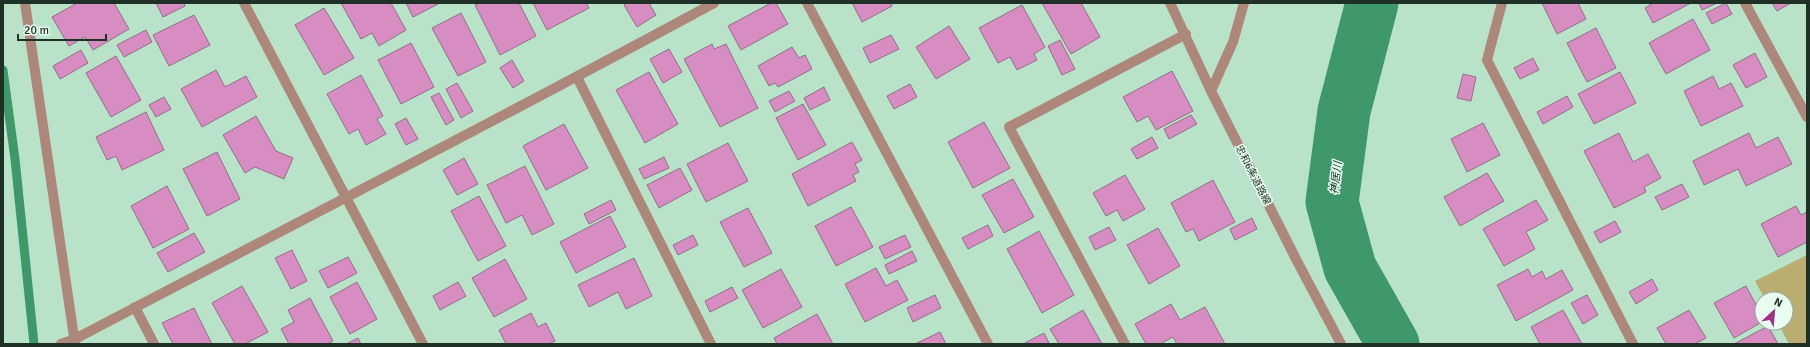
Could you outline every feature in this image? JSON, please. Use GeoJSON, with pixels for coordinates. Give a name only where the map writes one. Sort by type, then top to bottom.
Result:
{"type":"FeatureCollection","features":[{"type":"Feature","properties":{"kind":"street"},"geometry":{"type":"LineString","coordinates":[[25,3],[75,342]]}},
{"type":"Feature","properties":{"kind":"street"},"geometry":{"type":"LineString","coordinates":[[244,3],[423,344]]}},
{"type":"Feature","properties":{"kind":"street"},"geometry":{"type":"LineString","coordinates":[[61,344],[75,342],[135,307],[577,77],[714,3]]}},
{"type":"Feature","properties":{"kind":"street"},"geometry":{"type":"LineString","coordinates":[[807,3],[988,344]]}},
{"type":"Feature","properties":{"kind":"street","name":"忠和6条道路線"},"geometry":{"type":"LineString","coordinates":[[1170,3],[1186,34],[1211,91],[1297,261],[1341,344]]}},
{"type":"Feature","properties":{"kind":"street"},"geometry":{"type":"LineString","coordinates":[[1211,91],[1233,42],[1244,3]]}},
{"type":"Feature","properties":{"kind":"street"},"geometry":{"type":"LineString","coordinates":[[1502,3],[1486,60],[1633,344]]}},
{"type":"Feature","properties":{"kind":"street"},"geometry":{"type":"LineString","coordinates":[[1745,3],[1807,118]]}},
{"type":"Feature","properties":{"kind":"street"},"geometry":{"type":"LineString","coordinates":[[1124,344],[1009,127],[1186,34]]}},
{"type":"Feature","properties":{"kind":"street"},"geometry":{"type":"LineString","coordinates":[[577,77],[711,344]]}},
{"type":"Feature","properties":{"kind":"street"},"geometry":{"type":"LineString","coordinates":[[135,307],[154,344]]}},
{"type":"Feature","properties":{"kind":"shaded area"},"geometry":{"type":"Polygon","coordinates":[[[1807,255],[1807,344],[1789,344],[1782,331],[1794,331],[1794,291],[1761,291],[1755,281],[1807,255]]]}},
{"type":"Feature","properties":{"kind":"building"},"geometry":{"type":"Polygon","coordinates":[[[77,3],[114,3],[129,29],[93,50],[85,37],[69,46],[52,17],[77,3]]]}},
{"type":"Feature","properties":{"kind":"building"},"geometry":{"type":"Polygon","coordinates":[[[156,3],[184,3],[185,6],[163,17],[156,3]]]}},
{"type":"Feature","properties":{"kind":"building"},"geometry":{"type":"Polygon","coordinates":[[[341,3],[391,3],[406,30],[379,46],[372,33],[361,39],[341,3]]]}},
{"type":"Feature","properties":{"kind":"building"},"geometry":{"type":"Polygon","coordinates":[[[406,3],[440,3],[413,17],[406,3]]]}},
{"type":"Feature","properties":{"kind":"building"},"geometry":{"type":"Polygon","coordinates":[[[480,3],[519,3],[536,36],[500,55],[475,5],[480,3]]]}},
{"type":"Feature","properties":{"kind":"building"},"geometry":{"type":"Polygon","coordinates":[[[533,3],[586,3],[589,8],[547,30],[533,3]]]}},
{"type":"Feature","properties":{"kind":"building"},"geometry":{"type":"Polygon","coordinates":[[[627,3],[649,3],[656,15],[637,27],[624,5],[627,3]]]}},
{"type":"Feature","properties":{"kind":"building"},"geometry":{"type":"Polygon","coordinates":[[[771,3],[776,3],[788,24],[741,50],[728,26],[771,3]]]}},
{"type":"Feature","properties":{"kind":"building"},"geometry":{"type":"Polygon","coordinates":[[[852,3],[891,3],[892,6],[862,22],[852,3]]]}},
{"type":"Feature","properties":{"kind":"building"},"geometry":{"type":"Polygon","coordinates":[[[1042,3],[1081,3],[1100,37],[1071,54],[1042,3]]]}},
{"type":"Feature","properties":{"kind":"building"},"geometry":{"type":"Polygon","coordinates":[[[1542,3],[1578,3],[1586,19],[1557,34],[1542,3]]]}},
{"type":"Feature","properties":{"kind":"building"},"geometry":{"type":"Polygon","coordinates":[[[1653,3],[1691,3],[1653,23],[1645,8],[1653,3]]]}},
{"type":"Feature","properties":{"kind":"building"},"geometry":{"type":"Polygon","coordinates":[[[1699,3],[1717,3],[1702,10],[1699,3]]]}},
{"type":"Feature","properties":{"kind":"building"},"geometry":{"type":"Polygon","coordinates":[[[1726,3],[1732,14],[1712,24],[1706,13],[1726,3]]]}},
{"type":"Feature","properties":{"kind":"building"},"geometry":{"type":"Polygon","coordinates":[[[1772,3],[1791,3],[1777,11],[1772,3]]]}},
{"type":"Feature","properties":{"kind":"building"},"geometry":{"type":"Polygon","coordinates":[[[1022,5],[1045,47],[1034,54],[1037,60],[1017,70],[1010,57],[998,63],[979,28],[1022,5]]]}},
{"type":"Feature","properties":{"kind":"building"},"geometry":{"type":"Polygon","coordinates":[[[324,8],[354,58],[324,75],[295,25],[324,8]]]}},
{"type":"Feature","properties":{"kind":"building"},"geometry":{"type":"Polygon","coordinates":[[[461,13],[486,62],[458,76],[432,28],[461,13]]]}},
{"type":"Feature","properties":{"kind":"building"},"geometry":{"type":"Polygon","coordinates":[[[194,15],[210,45],[169,66],[153,35],[194,15]]]}},
{"type":"Feature","properties":{"kind":"building"},"geometry":{"type":"Polygon","coordinates":[[[1693,19],[1710,50],[1666,74],[1649,43],[1693,19]]]}},
{"type":"Feature","properties":{"kind":"building"},"geometry":{"type":"Polygon","coordinates":[[[949,26],[970,59],[936,79],[916,47],[949,26]]]}},
{"type":"Feature","properties":{"kind":"building"},"geometry":{"type":"Polygon","coordinates":[[[1596,28],[1616,68],[1587,82],[1567,43],[1596,28]]]}},
{"type":"Feature","properties":{"kind":"building"},"geometry":{"type":"Polygon","coordinates":[[[146,30],[152,42],[124,57],[117,45],[146,30]]]}},
{"type":"Feature","properties":{"kind":"building"},"geometry":{"type":"Polygon","coordinates":[[[891,35],[899,49],[870,63],[863,48],[891,35]]]}},
{"type":"Feature","properties":{"kind":"building"},"geometry":{"type":"Polygon","coordinates":[[[1060,40],[1075,69],[1062,75],[1048,46],[1060,40]]]}},
{"type":"Feature","properties":{"kind":"building"},"geometry":{"type":"Polygon","coordinates":[[[411,43],[434,87],[401,104],[378,60],[411,43]]]}},
{"type":"Feature","properties":{"kind":"building"},"geometry":{"type":"Polygon","coordinates":[[[712,44],[714,49],[726,44],[758,108],[720,127],[684,59],[712,44]]]}},
{"type":"Feature","properties":{"kind":"building"},"geometry":{"type":"Polygon","coordinates":[[[792,47],[799,58],[805,55],[812,69],[778,87],[775,83],[769,86],[758,66],[792,47]]]}},
{"type":"Feature","properties":{"kind":"building"},"geometry":{"type":"Polygon","coordinates":[[[669,49],[682,72],[663,83],[650,59],[669,49]]]}},
{"type":"Feature","properties":{"kind":"building"},"geometry":{"type":"Polygon","coordinates":[[[81,50],[88,63],[60,79],[53,66],[81,50]]]}},
{"type":"Feature","properties":{"kind":"building"},"geometry":{"type":"Polygon","coordinates":[[[1755,53],[1767,77],[1746,88],[1733,65],[1755,53]]]}},
{"type":"Feature","properties":{"kind":"building"},"geometry":{"type":"Polygon","coordinates":[[[116,56],[141,100],[111,117],[86,73],[116,56]]]}},
{"type":"Feature","properties":{"kind":"building"},"geometry":{"type":"Polygon","coordinates":[[[1533,58],[1539,70],[1520,79],[1514,68],[1533,58]]]}},
{"type":"Feature","properties":{"kind":"building"},"geometry":{"type":"Polygon","coordinates":[[[512,60],[524,81],[513,88],[500,68],[512,60]]]}},
{"type":"Feature","properties":{"kind":"building"},"geometry":{"type":"Polygon","coordinates":[[[216,70],[225,87],[246,76],[257,97],[202,127],[181,89],[216,70]]]}},
{"type":"Feature","properties":{"kind":"building"},"geometry":{"type":"Polygon","coordinates":[[[1172,71],[1193,111],[1156,130],[1148,116],[1137,122],[1123,97],[1172,71]]]}},
{"type":"Feature","properties":{"kind":"building"},"geometry":{"type":"Polygon","coordinates":[[[649,72],[678,124],[645,143],[616,90],[649,72]]]}},
{"type":"Feature","properties":{"kind":"building"},"geometry":{"type":"Polygon","coordinates":[[[1620,72],[1636,103],[1594,124],[1578,94],[1620,72]]]}},
{"type":"Feature","properties":{"kind":"building"},"geometry":{"type":"Polygon","coordinates":[[[1463,74],[1476,77],[1471,101],[1457,98],[1463,74]]]}},
{"type":"Feature","properties":{"kind":"building"},"geometry":{"type":"Polygon","coordinates":[[[361,75],[383,116],[377,119],[386,134],[366,145],[358,129],[349,134],[327,94],[361,75]]]}},
{"type":"Feature","properties":{"kind":"building"},"geometry":{"type":"Polygon","coordinates":[[[1713,76],[1719,89],[1731,83],[1743,106],[1701,126],[1684,91],[1713,76]]]}},
{"type":"Feature","properties":{"kind":"building"},"geometry":{"type":"Polygon","coordinates":[[[457,83],[473,111],[461,118],[446,89],[457,83]]]}},
{"type":"Feature","properties":{"kind":"building"},"geometry":{"type":"Polygon","coordinates":[[[910,84],[917,97],[894,109],[887,96],[910,84]]]}},
{"type":"Feature","properties":{"kind":"building"},"geometry":{"type":"Polygon","coordinates":[[[824,87],[830,100],[810,110],[804,98],[824,87]]]}},
{"type":"Feature","properties":{"kind":"building"},"geometry":{"type":"Polygon","coordinates":[[[789,91],[795,101],[775,112],[769,101],[789,91]]]}},
{"type":"Feature","properties":{"kind":"building"},"geometry":{"type":"Polygon","coordinates":[[[439,93],[454,120],[446,125],[431,97],[439,93]]]}},
{"type":"Feature","properties":{"kind":"building"},"geometry":{"type":"Polygon","coordinates":[[[1567,96],[1573,107],[1543,124],[1537,112],[1567,96]]]}},
{"type":"Feature","properties":{"kind":"building"},"geometry":{"type":"Polygon","coordinates":[[[164,97],[171,109],[156,117],[149,105],[164,97]]]}},
{"type":"Feature","properties":{"kind":"building"},"geometry":{"type":"Polygon","coordinates":[[[803,104],[826,145],[798,160],[776,118],[803,104]]]}},
{"type":"Feature","properties":{"kind":"building"},"geometry":{"type":"Polygon","coordinates":[[[146,112],[164,150],[122,170],[116,156],[107,160],[96,137],[146,112]]]}},
{"type":"Feature","properties":{"kind":"building"},"geometry":{"type":"Polygon","coordinates":[[[1191,115],[1197,124],[1169,139],[1164,129],[1191,115]]]}},
{"type":"Feature","properties":{"kind":"building"},"geometry":{"type":"Polygon","coordinates":[[[256,116],[276,151],[293,158],[284,179],[255,167],[245,173],[223,135],[256,116]]]}},
{"type":"Feature","properties":{"kind":"building"},"geometry":{"type":"Polygon","coordinates":[[[406,118],[418,139],[406,145],[395,124],[406,118]]]}},
{"type":"Feature","properties":{"kind":"building"},"geometry":{"type":"Polygon","coordinates":[[[984,122],[1010,168],[973,188],[948,142],[984,122]]]}},
{"type":"Feature","properties":{"kind":"building"},"geometry":{"type":"Polygon","coordinates":[[[1483,123],[1500,155],[1467,172],[1451,139],[1483,123]]]}},
{"type":"Feature","properties":{"kind":"building"},"geometry":{"type":"Polygon","coordinates":[[[564,124],[588,168],[546,190],[523,146],[564,124]]]}},
{"type":"Feature","properties":{"kind":"building"},"geometry":{"type":"Polygon","coordinates":[[[1619,133],[1633,162],[1648,154],[1661,178],[1644,187],[1646,192],[1614,208],[1584,151],[1619,133]]]}},
{"type":"Feature","properties":{"kind":"building"},"geometry":{"type":"Polygon","coordinates":[[[1749,133],[1756,148],[1778,137],[1792,164],[1746,186],[1738,169],[1704,185],[1693,161],[1749,133]]]}},
{"type":"Feature","properties":{"kind":"building"},"geometry":{"type":"Polygon","coordinates":[[[1152,137],[1158,148],[1137,159],[1131,149],[1152,137]]]}},
{"type":"Feature","properties":{"kind":"building"},"geometry":{"type":"Polygon","coordinates":[[[852,142],[862,160],[855,164],[859,172],[853,175],[856,181],[808,206],[792,174],[852,142]]]}},
{"type":"Feature","properties":{"kind":"building"},"geometry":{"type":"Polygon","coordinates":[[[728,143],[748,181],[706,202],[687,164],[728,143]]]}},
{"type":"Feature","properties":{"kind":"building"},"geometry":{"type":"Polygon","coordinates":[[[217,152],[240,199],[207,216],[183,169],[217,152]]]}},
{"type":"Feature","properties":{"kind":"building"},"geometry":{"type":"Polygon","coordinates":[[[664,157],[669,168],[644,179],[639,169],[664,157]]]}},
{"type":"Feature","properties":{"kind":"building"},"geometry":{"type":"Polygon","coordinates":[[[464,158],[478,184],[457,195],[443,170],[464,158]]]}},
{"type":"Feature","properties":{"kind":"building"},"geometry":{"type":"Polygon","coordinates":[[[525,166],[554,224],[532,235],[522,215],[506,223],[487,185],[525,166]]]}},
{"type":"Feature","properties":{"kind":"building"},"geometry":{"type":"Polygon","coordinates":[[[680,168],[692,190],[659,208],[647,185],[680,168]]]}},
{"type":"Feature","properties":{"kind":"building"},"geometry":{"type":"Polygon","coordinates":[[[1487,173],[1504,201],[1460,226],[1444,197],[1487,173]]]}},
{"type":"Feature","properties":{"kind":"building"},"geometry":{"type":"Polygon","coordinates":[[[1125,175],[1145,209],[1123,221],[1117,210],[1106,216],[1093,193],[1125,175]]]}},
{"type":"Feature","properties":{"kind":"building"},"geometry":{"type":"Polygon","coordinates":[[[1013,179],[1034,217],[1004,233],[982,195],[1013,179]]]}},
{"type":"Feature","properties":{"kind":"building"},"geometry":{"type":"Polygon","coordinates":[[[1213,180],[1235,222],[1199,241],[1193,229],[1186,232],[1171,203],[1213,180]]]}},
{"type":"Feature","properties":{"kind":"building"},"geometry":{"type":"Polygon","coordinates":[[[1682,184],[1689,197],[1662,210],[1655,197],[1682,184]]]}},
{"type":"Feature","properties":{"kind":"building"},"geometry":{"type":"Polygon","coordinates":[[[167,186],[189,229],[153,248],[131,206],[167,186]]]}},
{"type":"Feature","properties":{"kind":"building"},"geometry":{"type":"Polygon","coordinates":[[[479,196],[506,246],[478,261],[451,211],[479,196]]]}},
{"type":"Feature","properties":{"kind":"building"},"geometry":{"type":"Polygon","coordinates":[[[611,200],[616,210],[589,224],[584,214],[611,200]]]}},
{"type":"Feature","properties":{"kind":"building"},"geometry":{"type":"Polygon","coordinates":[[[1536,200],[1548,220],[1526,232],[1535,249],[1504,266],[1483,229],[1536,200]]]}},
{"type":"Feature","properties":{"kind":"building"},"geometry":{"type":"Polygon","coordinates":[[[1796,206],[1801,215],[1807,212],[1807,242],[1778,257],[1761,224],[1796,206]]]}},
{"type":"Feature","properties":{"kind":"building"},"geometry":{"type":"Polygon","coordinates":[[[851,207],[873,247],[836,266],[815,226],[851,207]]]}},
{"type":"Feature","properties":{"kind":"building"},"geometry":{"type":"Polygon","coordinates":[[[748,208],[772,253],[744,267],[720,222],[748,208]]]}},
{"type":"Feature","properties":{"kind":"building"},"geometry":{"type":"Polygon","coordinates":[[[610,216],[626,247],[576,273],[560,242],[610,216]]]}},
{"type":"Feature","properties":{"kind":"building"},"geometry":{"type":"Polygon","coordinates":[[[1252,218],[1257,229],[1235,240],[1230,229],[1252,218]]]}},
{"type":"Feature","properties":{"kind":"building"},"geometry":{"type":"Polygon","coordinates":[[[1615,221],[1621,232],[1600,243],[1594,232],[1615,221]]]}},
{"type":"Feature","properties":{"kind":"building"},"geometry":{"type":"Polygon","coordinates":[[[988,225],[993,236],[968,249],[962,238],[988,225]]]}},
{"type":"Feature","properties":{"kind":"building"},"geometry":{"type":"Polygon","coordinates":[[[1109,227],[1116,240],[1095,250],[1089,237],[1109,227]]]}},
{"type":"Feature","properties":{"kind":"building"},"geometry":{"type":"Polygon","coordinates":[[[1158,228],[1180,266],[1149,284],[1127,245],[1158,228]]]}},
{"type":"Feature","properties":{"kind":"building"},"geometry":{"type":"Polygon","coordinates":[[[1039,231],[1074,295],[1042,313],[1007,249],[1039,231]]]}},
{"type":"Feature","properties":{"kind":"building"},"geometry":{"type":"Polygon","coordinates":[[[194,233],[205,252],[168,272],[157,253],[194,233]]]}},
{"type":"Feature","properties":{"kind":"building"},"geometry":{"type":"Polygon","coordinates":[[[693,235],[698,245],[678,255],[673,245],[693,235]]]}},
{"type":"Feature","properties":{"kind":"building"},"geometry":{"type":"Polygon","coordinates":[[[905,235],[911,247],[885,259],[879,247],[905,235]]]}},
{"type":"Feature","properties":{"kind":"building"},"geometry":{"type":"Polygon","coordinates":[[[292,250],[307,281],[291,289],[275,258],[292,250]]]}},
{"type":"Feature","properties":{"kind":"building"},"geometry":{"type":"Polygon","coordinates":[[[912,251],[917,261],[889,274],[885,265],[912,251]]]}},
{"type":"Feature","properties":{"kind":"building"},"geometry":{"type":"Polygon","coordinates":[[[348,257],[357,273],[328,288],[319,271],[348,257]]]}},
{"type":"Feature","properties":{"kind":"building"},"geometry":{"type":"Polygon","coordinates":[[[634,258],[652,296],[626,309],[618,292],[589,307],[578,285],[634,258]]]}},
{"type":"Feature","properties":{"kind":"building"},"geometry":{"type":"Polygon","coordinates":[[[505,259],[527,299],[494,317],[472,278],[505,259]]]}},
{"type":"Feature","properties":{"kind":"building"},"geometry":{"type":"Polygon","coordinates":[[[876,268],[886,286],[897,280],[908,300],[865,322],[845,284],[876,268]]]}},
{"type":"Feature","properties":{"kind":"building"},"geometry":{"type":"Polygon","coordinates":[[[781,269],[802,307],[763,328],[742,290],[781,269]]]}},
{"type":"Feature","properties":{"kind":"building"},"geometry":{"type":"Polygon","coordinates":[[[1528,269],[1532,277],[1542,271],[1546,279],[1562,270],[1573,290],[1516,321],[1497,285],[1528,269]]]}},
{"type":"Feature","properties":{"kind":"building"},"geometry":{"type":"Polygon","coordinates":[[[1652,279],[1658,290],[1636,304],[1629,292],[1652,279]]]}},
{"type":"Feature","properties":{"kind":"building"},"geometry":{"type":"Polygon","coordinates":[[[357,282],[377,319],[350,334],[330,297],[357,282]]]}},
{"type":"Feature","properties":{"kind":"building"},"geometry":{"type":"Polygon","coordinates":[[[458,282],[466,296],[440,310],[433,296],[458,282]]]}},
{"type":"Feature","properties":{"kind":"building"},"geometry":{"type":"Polygon","coordinates":[[[242,286],[268,332],[245,344],[235,344],[212,303],[242,286]]]}},
{"type":"Feature","properties":{"kind":"building"},"geometry":{"type":"Polygon","coordinates":[[[1746,286],[1754,301],[1754,327],[1734,338],[1714,303],[1746,286]]]}},
{"type":"Feature","properties":{"kind":"building"},"geometry":{"type":"Polygon","coordinates":[[[732,287],[738,298],[710,312],[705,301],[732,287]]]}},
{"type":"Feature","properties":{"kind":"building"},"geometry":{"type":"Polygon","coordinates":[[[935,295],[941,308],[913,322],[907,308],[935,295]]]}},
{"type":"Feature","properties":{"kind":"building"},"geometry":{"type":"Polygon","coordinates":[[[1587,295],[1598,315],[1583,324],[1571,303],[1587,295]]]}},
{"type":"Feature","properties":{"kind":"building"},"geometry":{"type":"Polygon","coordinates":[[[310,298],[333,341],[327,344],[289,344],[281,329],[294,322],[288,310],[310,298]]]}},
{"type":"Feature","properties":{"kind":"building"},"geometry":{"type":"Polygon","coordinates":[[[1171,304],[1180,320],[1205,307],[1225,344],[1177,344],[1173,337],[1160,344],[1146,344],[1135,324],[1171,304]]]}},
{"type":"Feature","properties":{"kind":"building"},"geometry":{"type":"Polygon","coordinates":[[[194,308],[212,344],[173,344],[162,323],[194,308]]]}},
{"type":"Feature","properties":{"kind":"building"},"geometry":{"type":"Polygon","coordinates":[[[1083,310],[1102,344],[1059,344],[1050,329],[1083,310]]]}},
{"type":"Feature","properties":{"kind":"building"},"geometry":{"type":"Polygon","coordinates":[[[1563,310],[1582,344],[1540,344],[1531,327],[1563,310]]]}},
{"type":"Feature","properties":{"kind":"building"},"geometry":{"type":"Polygon","coordinates":[[[1689,310],[1706,338],[1695,344],[1666,344],[1657,328],[1689,310]]]}},
{"type":"Feature","properties":{"kind":"building"},"geometry":{"type":"Polygon","coordinates":[[[531,313],[538,327],[546,323],[555,341],[549,344],[506,344],[499,330],[531,313]]]}},
{"type":"Feature","properties":{"kind":"building"},"geometry":{"type":"Polygon","coordinates":[[[817,314],[833,344],[777,344],[774,338],[817,314]]]}},
{"type":"Feature","properties":{"kind":"building"},"geometry":{"type":"Polygon","coordinates":[[[1759,331],[1771,331],[1778,344],[1734,344],[1759,331]]]}},
{"type":"Feature","properties":{"kind":"building"},"geometry":{"type":"Polygon","coordinates":[[[940,332],[946,344],[915,344],[940,332]]]}},
{"type":"Feature","properties":{"kind":"building"},"geometry":{"type":"Polygon","coordinates":[[[1044,333],[1049,343],[1023,344],[1044,333]]]}},
{"type":"Feature","properties":{"kind":"building"},"geometry":{"type":"Polygon","coordinates":[[[358,338],[361,344],[346,344],[358,338]]]}},
{"type":"Feature","properties":{"kind":"waterway","name":"神居川"},"geometry":{"type":"LineString","coordinates":[[1372,3],[1344,111],[1332,202],[1350,268],[1393,344]]}},
{"type":"Feature","properties":{"kind":"waterway"},"geometry":{"type":"LineString","coordinates":[[3,70],[15,159],[34,344]]}}]}
